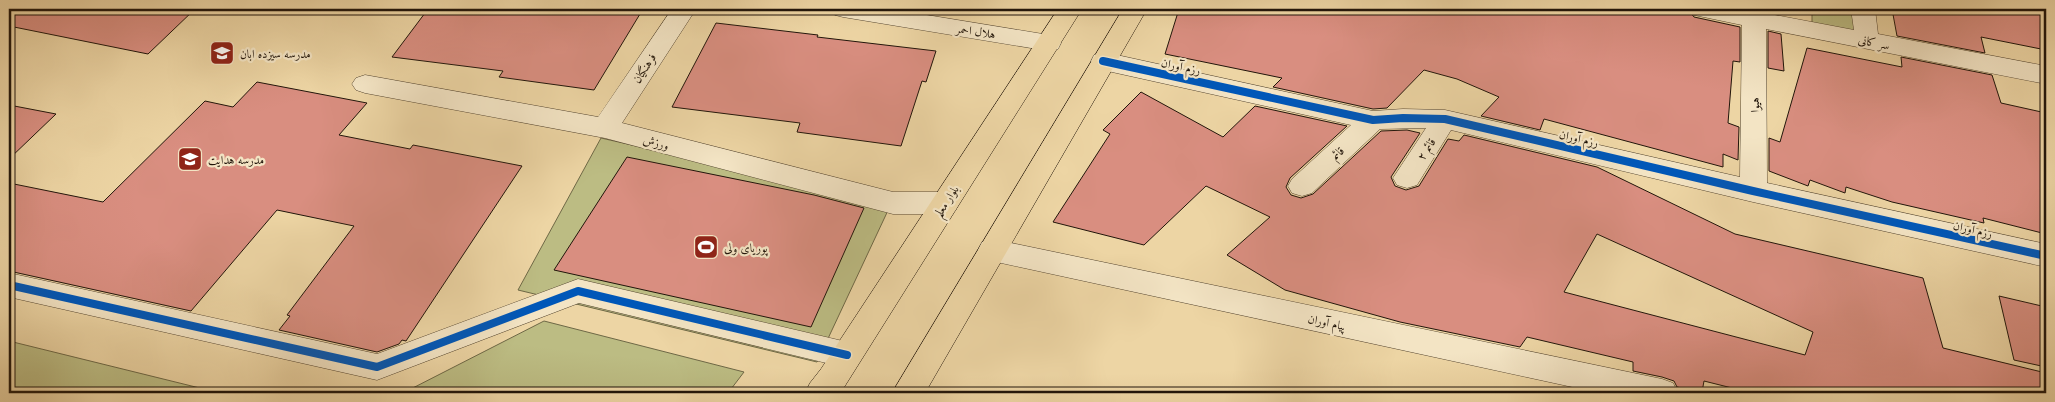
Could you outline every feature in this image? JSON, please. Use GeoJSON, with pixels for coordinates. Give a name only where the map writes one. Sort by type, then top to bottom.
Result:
{"type":"FeatureCollection","features":[{"type":"Feature","properties":{"kind":"main road","name":"بلوار معلم"},"geometry":{"type":"LineString","coordinates":[[821,393],[1070,9]]}},
{"type":"Feature","properties":{"kind":"main road"},"geometry":{"type":"LineString","coordinates":[[908,393],[1134,9]]}},
{"type":"Feature","properties":{"kind":"street","name":"فرهنگیان"},"geometry":{"type":"LineString","coordinates":[[605,128],[684,9]]}},
{"type":"Feature","properties":{"kind":"street","name":"هلال احمر"},"geometry":{"type":"LineString","coordinates":[[843,9],[1048,43]]}},
{"type":"Feature","properties":{"kind":"street","name":"سر کانی"},"geometry":{"type":"LineString","coordinates":[[1702,9],[1754,19],[1801,18],[1867,41],[2046,75]]}},
{"type":"Feature","properties":{"kind":"street"},"geometry":{"type":"LineString","coordinates":[[1863,9],[1867,41]]}},
{"type":"Feature","properties":{"kind":"street","name":"هیوا"},"geometry":{"type":"LineString","coordinates":[[1753,191],[1754,19]]}},
{"type":"Feature","properties":{"kind":"street","name":"رزم آوران"},"geometry":{"type":"LineString","coordinates":[[1103,61],[1373,120],[1403,118],[1445,119],[1753,191],[2046,256]]}},
{"type":"Feature","properties":{"kind":"street","name":"ورزش"},"geometry":{"type":"LineString","coordinates":[[365,84],[605,128],[893,203],[945,203]]}},
{"type":"Feature","properties":{"kind":"street","name":"قائم ۲"},"geometry":{"type":"LineString","coordinates":[[1407,178],[1445,119]]}},
{"type":"Feature","properties":{"kind":"street","name":"قائم"},"geometry":{"type":"LineString","coordinates":[[1302,186],[1373,120]]}},
{"type":"Feature","properties":{"kind":"street","name":"پیام آوران"},"geometry":{"type":"LineString","coordinates":[[992,250],[1662,393]]}},
{"type":"Feature","properties":{"kind":"street"},"geometry":{"type":"LineString","coordinates":[[9,285],[377,367],[578,291],[847,355]]}},
{"type":"Feature","properties":{"kind":"green space"},"geometry":{"type":"Polygon","coordinates":[[[1812,9],[1854,9],[1857,33],[1812,24],[1812,9]]]}},
{"type":"Feature","properties":{"kind":"green space","name":"پوریای ولی"},"geometry":{"type":"Polygon","coordinates":[[[601,138],[891,204],[817,362],[518,290],[601,138]]]}},
{"type":"Feature","properties":{"kind":"green space"},"geometry":{"type":"Polygon","coordinates":[[[544,321],[744,372],[728,393],[403,393],[544,321]]]}},
{"type":"Feature","properties":{"kind":"green space"},"geometry":{"type":"Polygon","coordinates":[[[9,341],[220,393],[9,393],[9,341]]]}},
{"type":"Feature","properties":{"kind":"building"},"geometry":{"type":"Polygon","coordinates":[[[9,9],[195,9],[148,54],[9,26],[9,9]]]}},
{"type":"Feature","properties":{"kind":"building"},"geometry":{"type":"Polygon","coordinates":[[[428,9],[643,9],[594,90],[499,77],[503,71],[392,57],[428,9]]]}},
{"type":"Feature","properties":{"kind":"building"},"geometry":{"type":"Polygon","coordinates":[[[1179,9],[1688,9],[1694,17],[1740,27],[1740,62],[1733,61],[1728,123],[1739,127],[1738,160],[1723,154],[1723,167],[1544,119],[1540,130],[1481,116],[1499,97],[1457,79],[1424,70],[1387,108],[1373,109],[1273,87],[1282,78],[1165,54],[1179,9]]]}},
{"type":"Feature","properties":{"kind":"building"},"geometry":{"type":"Polygon","coordinates":[[[1892,9],[2046,9],[2046,50],[1981,37],[1985,53],[1897,36],[1892,9]]]}},
{"type":"Feature","properties":{"kind":"building"},"geometry":{"type":"Polygon","coordinates":[[[716,23],[936,51],[926,82],[922,81],[901,146],[797,132],[800,123],[672,107],[716,23]]]}},
{"type":"Feature","properties":{"kind":"building"},"geometry":{"type":"Polygon","coordinates":[[[1768,31],[1781,34],[1784,71],[1768,68],[1768,31]]]}},
{"type":"Feature","properties":{"kind":"building"},"geometry":{"type":"Polygon","coordinates":[[[1807,48],[1902,67],[1901,57],[1992,75],[2001,103],[2046,113],[2046,234],[1983,218],[1984,223],[1892,202],[1846,187],[1845,193],[1810,180],[1808,186],[1769,171],[1769,138],[1780,142],[1807,48]]]}},
{"type":"Feature","properties":{"kind":"building"},"geometry":{"type":"Polygon","coordinates":[[[257,82],[367,103],[339,135],[410,149],[413,145],[522,166],[406,341],[402,340],[399,344],[377,352],[279,330],[290,316],[287,315],[354,226],[277,210],[191,311],[9,271],[9,183],[103,202],[205,101],[233,107],[257,82]]]}},
{"type":"Feature","properties":{"kind":"building"},"geometry":{"type":"Polygon","coordinates":[[[1141,92],[1223,137],[1255,106],[1347,126],[1290,178],[1286,187],[1291,195],[1301,198],[1313,194],[1381,131],[1407,130],[1420,133],[1391,177],[1395,186],[1406,190],[1419,186],[1448,139],[1459,141],[1464,135],[1597,167],[1735,234],[1923,278],[1943,348],[2046,373],[2046,393],[1752,393],[1704,381],[1702,392],[1677,387],[1674,381],[1662,377],[1633,371],[1633,362],[1527,337],[1520,347],[1400,322],[1285,290],[1227,255],[1270,217],[1206,186],[1144,245],[1053,222],[1110,134],[1103,130],[1141,92]],[[1597,234],[1564,292],[1805,355],[1813,332],[1597,234]]]}},
{"type":"Feature","properties":{"kind":"building"},"geometry":{"type":"Polygon","coordinates":[[[9,105],[56,114],[9,159],[9,105]]]}},
{"type":"Feature","properties":{"kind":"building","name":"پوریای ولی"},"geometry":{"type":"Polygon","coordinates":[[[627,157],[814,195],[864,208],[811,327],[554,270],[627,157]]]}},
{"type":"Feature","properties":{"kind":"building"},"geometry":{"type":"Polygon","coordinates":[[[1999,296],[2046,307],[2046,367],[2014,360],[1999,296]]]}},
{"type":"Feature","properties":{"kind":"cycle path"},"geometry":{"type":"LineString","coordinates":[[1103,61],[1373,120],[1403,118],[1445,119],[1753,191],[2046,256]]}},
{"type":"Feature","properties":{"kind":"cycle path"},"geometry":{"type":"LineString","coordinates":[[9,285],[377,367],[578,291],[847,355]]}},
{"type":"Feature","properties":{"kind":"place","name":"مدرسه سیزده ابان"},"geometry":{"type":"Point","coordinates":[222,53]}},
{"type":"Feature","properties":{"kind":"place","name":"مدرسه هدایت"},"geometry":{"type":"Point","coordinates":[190,159]}},
{"type":"Feature","properties":{"kind":"place","name":"پوریای ولی"},"geometry":{"type":"Point","coordinates":[706,247]}}]}
